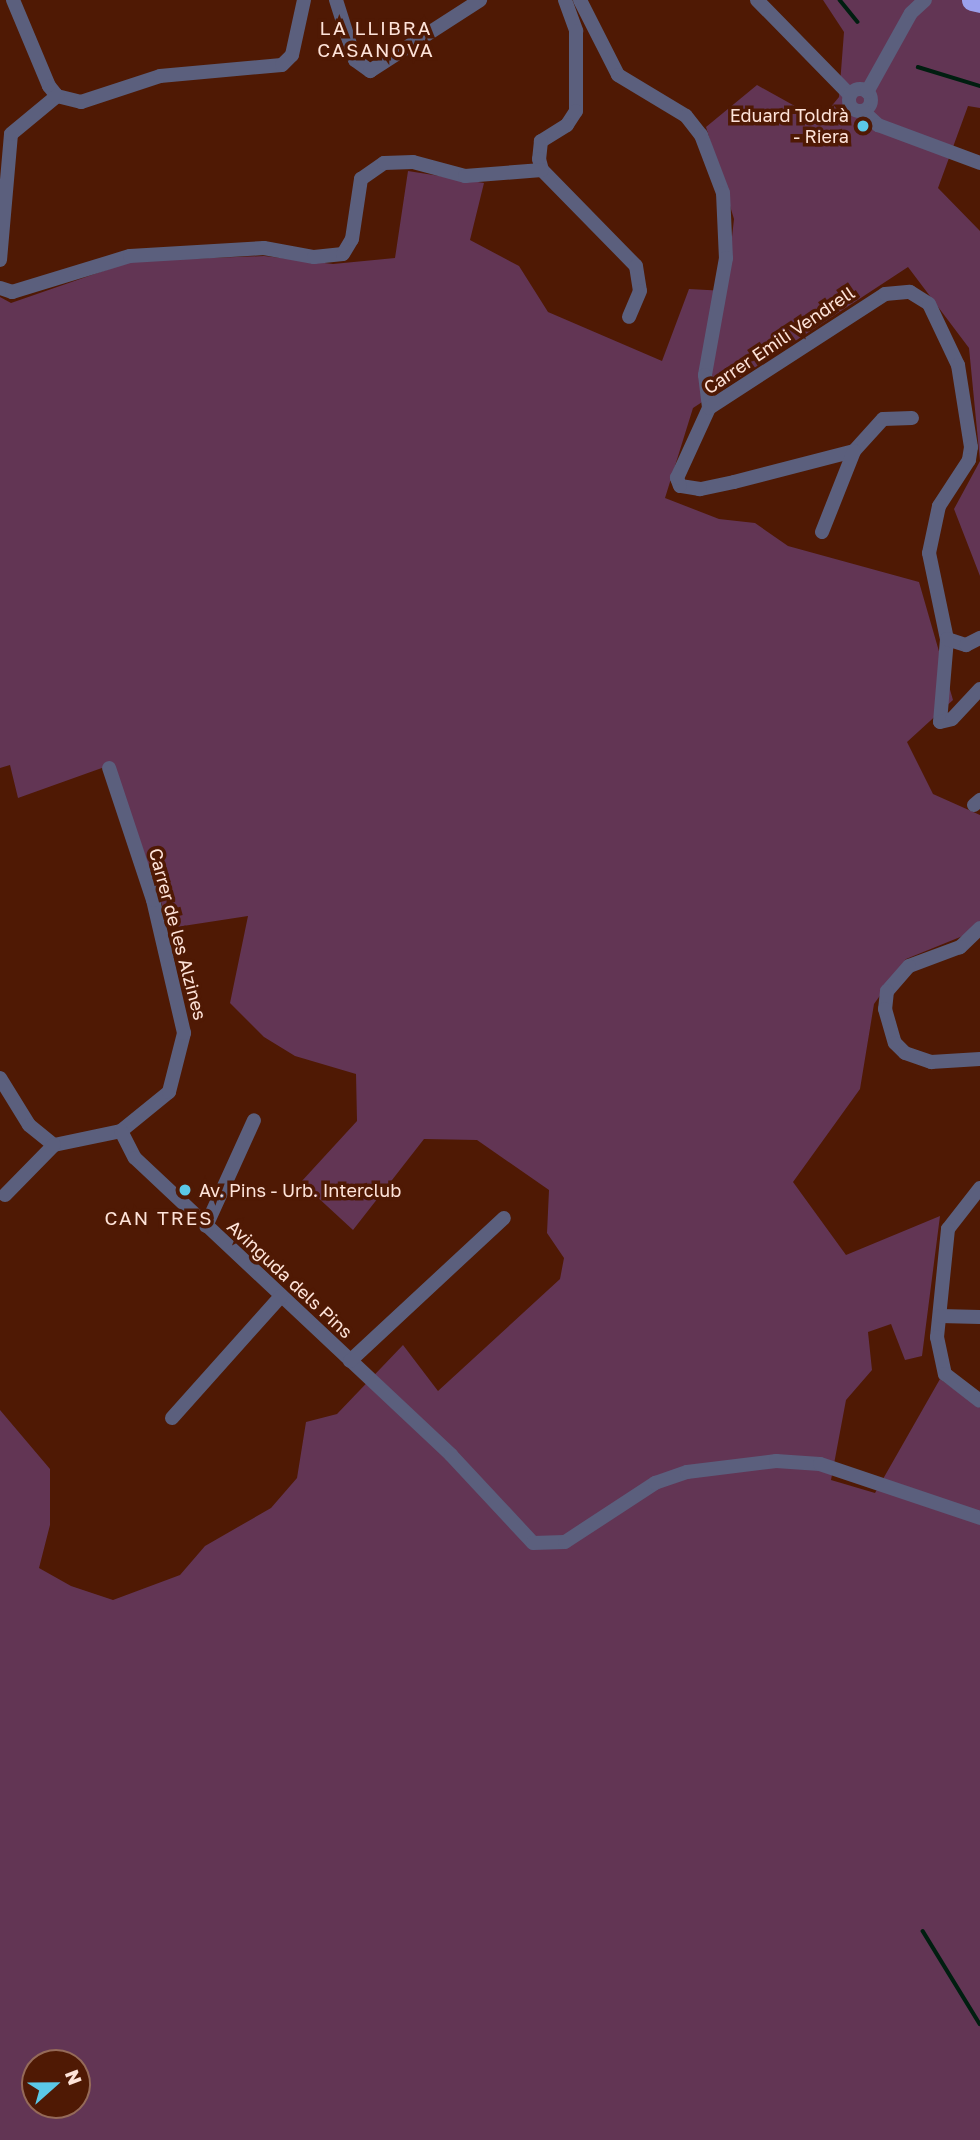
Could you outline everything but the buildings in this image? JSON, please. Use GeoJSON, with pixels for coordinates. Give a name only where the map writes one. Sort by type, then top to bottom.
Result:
{"type":"FeatureCollection","features":[{"type":"Feature","properties":{"kind":"highway"},"geometry":{"type":"LineString","coordinates":[[972,0],[980,2]]}},
{"type":"Feature","properties":{"kind":"street"},"geometry":{"type":"LineString","coordinates":[[13,0],[40,71],[57,96],[81,102],[160,76],[282,65],[292,55],[304,0]]}},
{"type":"Feature","properties":{"kind":"street"},"geometry":{"type":"LineString","coordinates":[[336,0],[355,60],[370,71],[480,0]]}},
{"type":"Feature","properties":{"kind":"street"},"geometry":{"type":"LineString","coordinates":[[565,0],[576,31],[576,111],[567,125],[541,141],[542,170],[636,266],[640,291],[629,317]]}},
{"type":"Feature","properties":{"kind":"street"},"geometry":{"type":"LineString","coordinates":[[580,0],[618,75],[686,116],[701,135],[723,192],[726,258],[705,375],[709,408]]}},
{"type":"Feature","properties":{"kind":"street"},"geometry":{"type":"LineString","coordinates":[[757,0],[850,95],[852,108],[863,111],[878,125],[980,163]]}},
{"type":"Feature","properties":{"kind":"street"},"geometry":{"type":"LineString","coordinates":[[906,22],[909,0]]}},
{"type":"Feature","properties":{"kind":"street"},"geometry":{"type":"LineString","coordinates":[[863,111],[871,103],[867,92],[906,22],[925,0]]}},
{"type":"Feature","properties":{"kind":"street"},"geometry":{"type":"LineString","coordinates":[[850,95],[857,89],[867,92]]}},
{"type":"Feature","properties":{"kind":"street"},"geometry":{"type":"LineString","coordinates":[[0,260],[11,134],[57,96]]}},
{"type":"Feature","properties":{"kind":"street"},"geometry":{"type":"LineString","coordinates":[[0,288],[12,292],[130,256],[264,248],[314,257],[343,254],[352,239],[361,179],[384,163],[413,162],[465,176],[542,170]]}},
{"type":"Feature","properties":{"kind":"street","name":"Carrer Emili Vendrell"},"geometry":{"type":"LineString","coordinates":[[854,451],[700,489],[680,486],[682,461],[709,408],[885,294],[910,292],[929,304],[958,365],[971,447],[969,460],[939,506],[929,553],[947,639],[940,722],[952,719],[980,689]]}},
{"type":"Feature","properties":{"kind":"street"},"geometry":{"type":"LineString","coordinates":[[822,532],[854,451],[883,419],[912,418]]}},
{"type":"Feature","properties":{"kind":"street"},"geometry":{"type":"LineString","coordinates":[[947,639],[966,645],[980,638]]}},
{"type":"Feature","properties":{"kind":"street","name":"Carrer de les Alzines"},"geometry":{"type":"LineString","coordinates":[[109,768],[153,901],[184,1033],[169,1092],[121,1131]]}},
{"type":"Feature","properties":{"kind":"street"},"geometry":{"type":"LineString","coordinates":[[980,928],[960,947],[909,966],[887,991],[885,1009],[895,1043],[905,1053],[931,1062],[980,1059]]}},
{"type":"Feature","properties":{"kind":"street"},"geometry":{"type":"LineString","coordinates":[[0,1077],[29,1125],[54,1144]]}},
{"type":"Feature","properties":{"kind":"street"},"geometry":{"type":"LineString","coordinates":[[206,1226],[254,1120]]}},
{"type":"Feature","properties":{"kind":"street"},"geometry":{"type":"LineString","coordinates":[[5,1195],[54,1144],[121,1131]]}},
{"type":"Feature","properties":{"kind":"street","name":"Avinguda dels Pins"},"geometry":{"type":"LineString","coordinates":[[121,1131],[135,1158],[451,1455],[522,1536],[540,1546],[565,1542],[655,1483],[688,1472],[776,1461],[820,1464],[980,1518]]}},
{"type":"Feature","properties":{"kind":"street"},"geometry":{"type":"LineString","coordinates":[[980,1188],[948,1229],[938,1290],[940,1316],[937,1337],[945,1374],[980,1401]]}},
{"type":"Feature","properties":{"kind":"street"},"geometry":{"type":"LineString","coordinates":[[350,1362],[503,1217]]}},
{"type":"Feature","properties":{"kind":"street"},"geometry":{"type":"LineString","coordinates":[[172,1418],[281,1296]]}},
{"type":"Feature","properties":{"kind":"street"},"geometry":{"type":"LineString","coordinates":[[940,1316],[980,1317]]}},
{"type":"Feature","properties":{"kind":"shaded area"},"geometry":{"type":"Polygon","coordinates":[[[823,0],[980,0],[980,108],[968,106],[938,188],[980,231],[980,461],[969,348],[908,267],[693,408],[665,498],[719,519],[755,523],[788,546],[919,582],[953,700],[907,742],[933,794],[980,815],[980,929],[906,959],[874,1004],[860,1089],[793,1182],[846,1255],[940,1216],[922,1356],[905,1360],[891,1324],[868,1332],[872,1370],[846,1400],[831,1480],[875,1493],[940,1379],[980,1408],[980,2140],[0,2140],[0,1410],[50,1469],[50,1525],[39,1568],[71,1586],[113,1600],[180,1575],[205,1546],[271,1508],[297,1478],[306,1422],[337,1414],[403,1345],[438,1391],[560,1279],[564,1258],[547,1233],[549,1190],[477,1140],[424,1139],[353,1230],[301,1182],[357,1121],[356,1074],[295,1056],[264,1037],[230,1003],[248,916],[170,928],[113,764],[18,798],[10,765],[0,768],[0,297],[11,303],[132,261],[264,256],[333,264],[395,258],[408,171],[484,183],[470,240],[519,266],[548,312],[662,361],[689,289],[726,291],[734,219],[706,127],[757,85],[820,120],[839,97],[844,32],[823,0]]]}},
{"type":"Feature","properties":{"kind":"shaded area"},"geometry":{"type":"Polygon","coordinates":[[[980,461],[980,576],[954,509],[980,461]]]}},
{"type":"Feature","properties":{"kind":"waterway"},"geometry":{"type":"LineString","coordinates":[[840,0],[858,22]]}},
{"type":"Feature","properties":{"kind":"waterway"},"geometry":{"type":"LineString","coordinates":[[918,67],[980,86]]}},
{"type":"Feature","properties":{"kind":"waterway"},"geometry":{"type":"LineString","coordinates":[[923,1931],[980,2024]]}},
{"type":"Feature","properties":{"kind":"place","name":"Eduard Toldrà - Riera"},"geometry":{"type":"Point","coordinates":[863,126]}},
{"type":"Feature","properties":{"kind":"place","name":"Av. Pins - Urb. Interclub"},"geometry":{"type":"Point","coordinates":[185,1190]}},
{"type":"Feature","properties":{"kind":"district","name":"LA LLIBRA CASANOVA"},"geometry":{"type":"Point","coordinates":[376,39]}},
{"type":"Feature","properties":{"kind":"district","name":"CAN TRES"},"geometry":{"type":"Point","coordinates":[159,1218]}}]}
